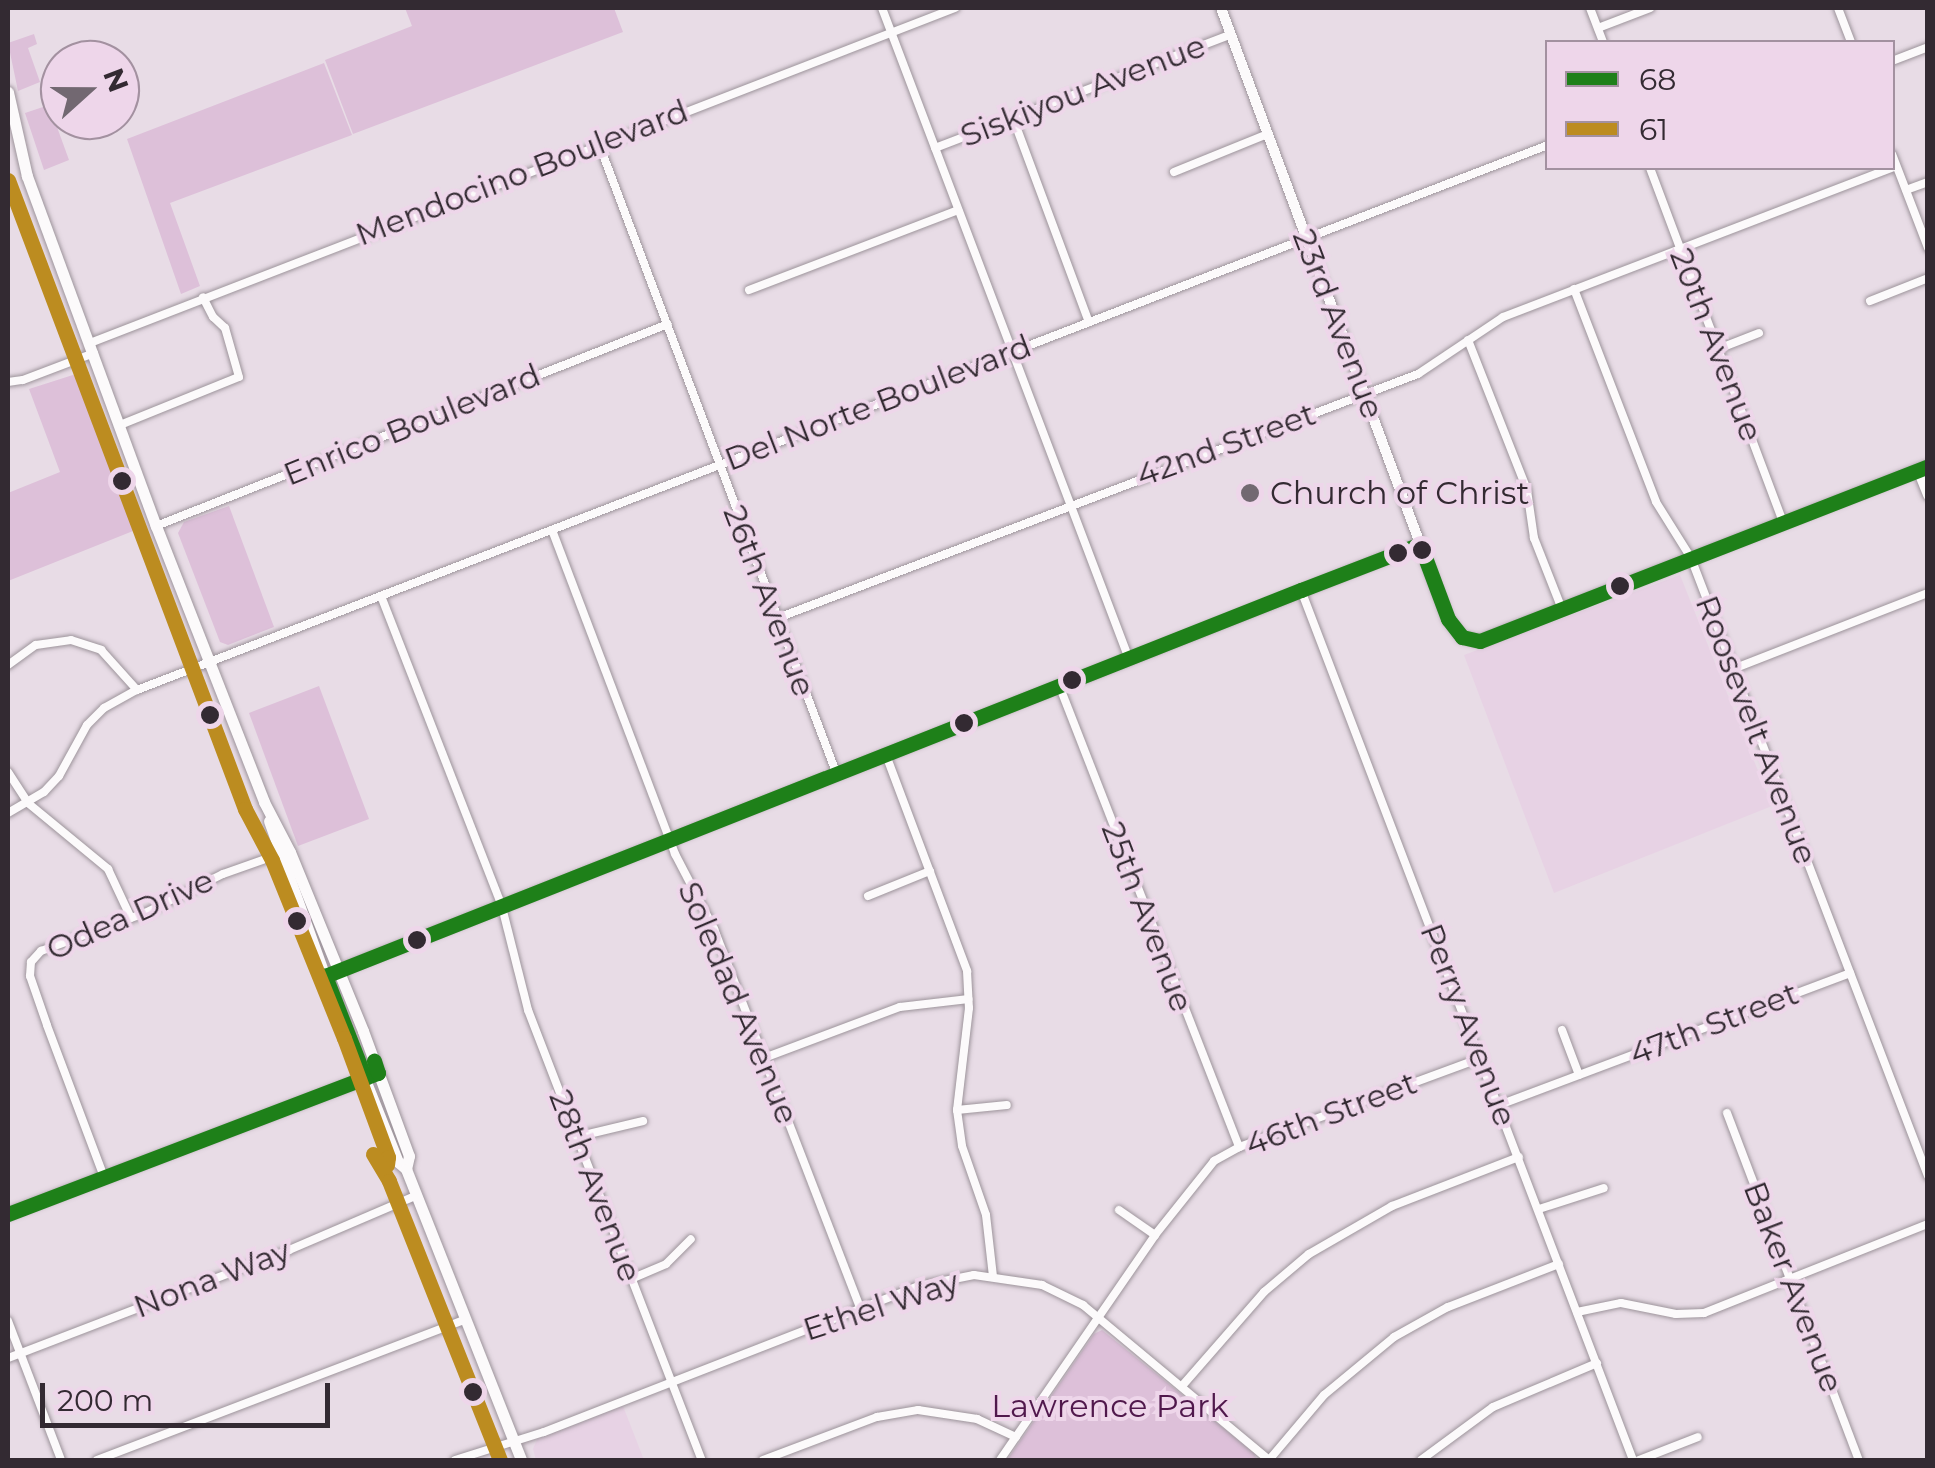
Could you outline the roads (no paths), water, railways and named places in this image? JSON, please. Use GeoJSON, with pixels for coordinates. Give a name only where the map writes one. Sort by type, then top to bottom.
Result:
{"type":"FeatureCollection","features":[{"type":"Feature","properties":{"kind":"main road"},"geometry":{"type":"LineString","coordinates":[[8,92],[21,152],[156,526],[264,802],[296,864],[378,1072],[409,1156],[406,1169]]}},
{"type":"Feature","properties":{"kind":"main road"},"geometry":{"type":"LineString","coordinates":[[8,133],[21,152]]}},
{"type":"Feature","properties":{"kind":"main road"},"geometry":{"type":"LineString","coordinates":[[264,802],[277,854],[521,1460]]}},
{"type":"Feature","properties":{"kind":"street"},"geometry":{"type":"LineString","coordinates":[[882,8],[1128,658]]}},
{"type":"Feature","properties":{"kind":"street","name":"Mendocino Boulevard"},"geometry":{"type":"LineString","coordinates":[[8,382],[23,380],[203,296],[955,8]]}},
{"type":"Feature","properties":{"kind":"street","name":"23rd Avenue"},"geometry":{"type":"LineString","coordinates":[[1220,8],[1448,619],[1462,636],[1480,641],[1562,609]]}},
{"type":"Feature","properties":{"kind":"street"},"geometry":{"type":"LineString","coordinates":[[1590,8],[1602,40]]}},
{"type":"Feature","properties":{"kind":"street"},"geometry":{"type":"LineString","coordinates":[[1598,28],[1650,8]]}},
{"type":"Feature","properties":{"kind":"street"},"geometry":{"type":"LineString","coordinates":[[1838,8],[1850,40]]}},
{"type":"Feature","properties":{"kind":"street","name":"Siskiyou Avenue"},"geometry":{"type":"LineString","coordinates":[[935,148],[1230,35]]}},
{"type":"Feature","properties":{"kind":"street"},"geometry":{"type":"LineString","coordinates":[[1895,60],[1928,47]]}},
{"type":"Feature","properties":{"kind":"street"},"geometry":{"type":"LineString","coordinates":[[1014,118],[1089,322]]}},
{"type":"Feature","properties":{"kind":"street"},"geometry":{"type":"LineString","coordinates":[[1174,172],[1265,136]]}},
{"type":"Feature","properties":{"kind":"street","name":"26th Avenue"},"geometry":{"type":"LineString","coordinates":[[598,144],[837,775]]}},
{"type":"Feature","properties":{"kind":"street","name":"Del Norte Boulevard"},"geometry":{"type":"LineString","coordinates":[[210,662],[1545,146]]}},
{"type":"Feature","properties":{"kind":"street","name":"20th Avenue"},"geometry":{"type":"LineString","coordinates":[[1651,170],[1783,522]]}},
{"type":"Feature","properties":{"kind":"street","name":"42nd Street"},"geometry":{"type":"LineString","coordinates":[[775,618],[1428,370],[1504,317],[1885,170]]}},
{"type":"Feature","properties":{"kind":"street"},"geometry":{"type":"LineString","coordinates":[[1895,170],[1928,248]]}},
{"type":"Feature","properties":{"kind":"street"},"geometry":{"type":"LineString","coordinates":[[1906,190],[1928,182]]}},
{"type":"Feature","properties":{"kind":"street"},"geometry":{"type":"LineString","coordinates":[[749,290],[958,210]]}},
{"type":"Feature","properties":{"kind":"street"},"geometry":{"type":"LineString","coordinates":[[1870,301],[1928,278]]}},
{"type":"Feature","properties":{"kind":"street","name":"Roosevelt Avenue"},"geometry":{"type":"LineString","coordinates":[[1574,289],[1656,502],[1690,558],[1928,1176]]}},
{"type":"Feature","properties":{"kind":"street"},"geometry":{"type":"LineString","coordinates":[[120,425],[239,377],[225,328],[213,317],[203,296]]}},
{"type":"Feature","properties":{"kind":"street","name":"Enrico Boulevard"},"geometry":{"type":"LineString","coordinates":[[156,526],[668,324]]}},
{"type":"Feature","properties":{"kind":"street"},"geometry":{"type":"LineString","coordinates":[[1718,349],[1759,334]]}},
{"type":"Feature","properties":{"kind":"street"},"geometry":{"type":"LineString","coordinates":[[1468,340],[1527,490],[1534,538],[1562,609],[1923,468],[1928,495]]}},
{"type":"Feature","properties":{"kind":"street","name":"Soledad Avenue"},"geometry":{"type":"LineString","coordinates":[[552,530],[671,841],[714,929],[860,1309]]}},
{"type":"Feature","properties":{"kind":"street"},"geometry":{"type":"LineString","coordinates":[[325,976],[1420,544]]}},
{"type":"Feature","properties":{"kind":"street","name":"Perry Avenue"},"geometry":{"type":"LineString","coordinates":[[1301,590],[1636,1460]]}},
{"type":"Feature","properties":{"kind":"street"},"geometry":{"type":"LineString","coordinates":[[1734,670],[1928,593]]}},
{"type":"Feature","properties":{"kind":"street","name":"28th Avenue"},"geometry":{"type":"LineString","coordinates":[[381,596],[502,908],[528,1010],[702,1460]]}},
{"type":"Feature","properties":{"kind":"street"},"geometry":{"type":"LineString","coordinates":[[8,665],[36,645],[71,640],[102,650],[137,690]]}},
{"type":"Feature","properties":{"kind":"street"},"geometry":{"type":"LineString","coordinates":[[8,813],[28,803],[59,776],[87,725],[104,708],[137,690],[210,662]]}},
{"type":"Feature","properties":{"kind":"street","name":"25th Avenue"},"geometry":{"type":"LineString","coordinates":[[1059,685],[1238,1147]]}},
{"type":"Feature","properties":{"kind":"street"},"geometry":{"type":"LineString","coordinates":[[886,756],[964,959],[970,999],[957,1110],[962,1146],[986,1215],[993,1276]]}},
{"type":"Feature","properties":{"kind":"street"},"geometry":{"type":"LineString","coordinates":[[8,772],[28,803],[108,869],[132,918]]}},
{"type":"Feature","properties":{"kind":"street","name":"Odea Drive"},"geometry":{"type":"LineString","coordinates":[[104,1178],[29,967],[42,951],[132,918],[223,874],[277,854]]}},
{"type":"Feature","properties":{"kind":"street"},"geometry":{"type":"LineString","coordinates":[[868,896],[930,871]]}},
{"type":"Feature","properties":{"kind":"street","name":"47th Street"},"geometry":{"type":"LineString","coordinates":[[1499,1105],[1850,973]]}},
{"type":"Feature","properties":{"kind":"street"},"geometry":{"type":"LineString","coordinates":[[764,1058],[900,1007],[970,999]]}},
{"type":"Feature","properties":{"kind":"street"},"geometry":{"type":"LineString","coordinates":[[1562,1030],[1579,1075]]}},
{"type":"Feature","properties":{"kind":"street","name":"46th Street"},"geometry":{"type":"LineString","coordinates":[[1000,1460],[1194,1181],[1238,1147],[1481,1058]]}},
{"type":"Feature","properties":{"kind":"street"},"geometry":{"type":"LineString","coordinates":[[8,1214],[378,1072]]}},
{"type":"Feature","properties":{"kind":"street"},"geometry":{"type":"LineString","coordinates":[[957,1110],[1007,1104]]}},
{"type":"Feature","properties":{"kind":"street","name":"Baker Avenue"},"geometry":{"type":"LineString","coordinates":[[1727,1114],[1858,1460]]}},
{"type":"Feature","properties":{"kind":"street"},"geometry":{"type":"LineString","coordinates":[[576,1138],[643,1121]]}},
{"type":"Feature","properties":{"kind":"street"},"geometry":{"type":"LineString","coordinates":[[1182,1386],[1264,1292],[1309,1254],[1392,1206],[1519,1157]]}},
{"type":"Feature","properties":{"kind":"street"},"geometry":{"type":"LineString","coordinates":[[1538,1209],[1604,1188]]}},
{"type":"Feature","properties":{"kind":"street","name":"Nona Way"},"geometry":{"type":"LineString","coordinates":[[8,1358],[415,1196]]}},
{"type":"Feature","properties":{"kind":"street"},"geometry":{"type":"LineString","coordinates":[[1119,1210],[1155,1235]]}},
{"type":"Feature","properties":{"kind":"street"},"geometry":{"type":"LineString","coordinates":[[1578,1312],[1621,1303],[1676,1314],[1704,1313],[1928,1224]]}},
{"type":"Feature","properties":{"kind":"street"},"geometry":{"type":"LineString","coordinates":[[631,1279],[666,1264],[691,1239]]}},
{"type":"Feature","properties":{"kind":"street"},"geometry":{"type":"LineString","coordinates":[[1269,1460],[1324,1395],[1394,1338],[1448,1307],[1559,1264]]}},
{"type":"Feature","properties":{"kind":"street","name":"Ethel Way"},"geometry":{"type":"LineString","coordinates":[[454,1460],[938,1280],[993,1276],[1042,1285],[1100,1316],[1269,1460]]}},
{"type":"Feature","properties":{"kind":"street"},"geometry":{"type":"LineString","coordinates":[[97,1460],[463,1320]]}},
{"type":"Feature","properties":{"kind":"street"},"geometry":{"type":"LineString","coordinates":[[8,1322],[61,1460]]}},
{"type":"Feature","properties":{"kind":"street"},"geometry":{"type":"LineString","coordinates":[[1421,1460],[1493,1407],[1596,1363]]}},
{"type":"Feature","properties":{"kind":"street"},"geometry":{"type":"LineString","coordinates":[[764,1460],[877,1417],[918,1410],[977,1418],[1016,1437]]}},
{"type":"Feature","properties":{"kind":"street"},"geometry":{"type":"LineString","coordinates":[[1636,1460],[1698,1437]]}},
{"type":"Feature","properties":{"kind":"place","name":"Church of Christ"},"geometry":{"type":"Point","coordinates":[1250,493]}},
{"type":"Feature","properties":{"kind":"park label","name":"Lawrence Park"},"geometry":{"type":"Point","coordinates":[1110,1406]}}]}
